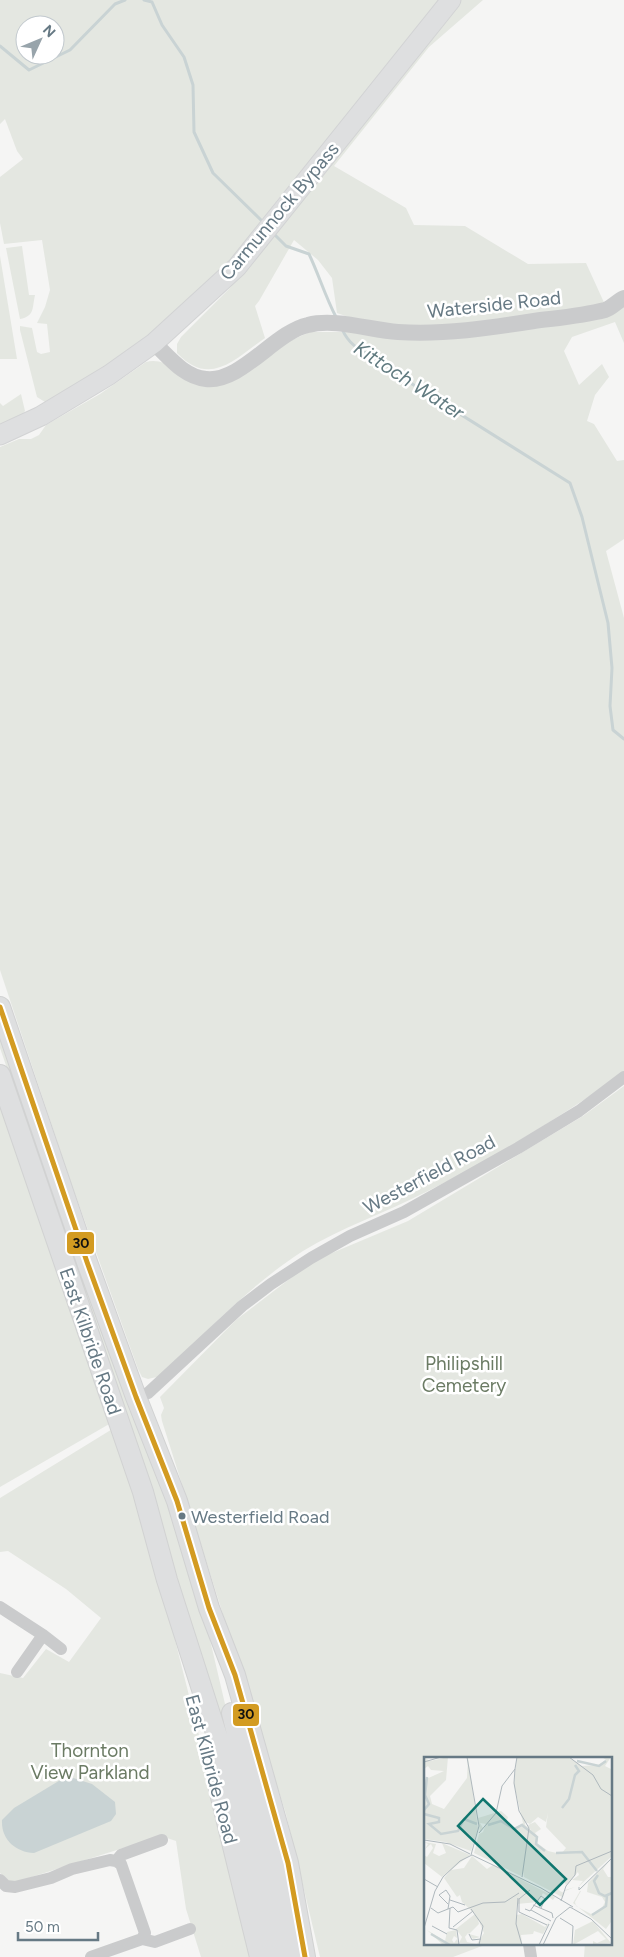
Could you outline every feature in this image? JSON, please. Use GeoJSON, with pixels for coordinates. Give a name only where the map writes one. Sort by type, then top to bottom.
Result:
{"type":"FeatureCollection","features":[{"type":"Feature","properties":{"kind":"main road","name":"Carmunnock Bypass"},"geometry":{"type":"LineString","coordinates":[[0,435],[41,416],[109,375],[154,343],[237,267],[451,0]]}},
{"type":"Feature","properties":{"kind":"main road","name":"East Kilbride Road"},"geometry":{"type":"LineString","coordinates":[[0,1006],[72,1220],[136,1397],[177,1501],[209,1608],[253,1832],[271,1907]]}},
{"type":"Feature","properties":{"kind":"main road","name":"East Kilbride Road"},"geometry":{"type":"LineString","coordinates":[[0,1075],[132,1460],[167,1580],[224,1758],[253,1832]]}},
{"type":"Feature","properties":{"kind":"main road","name":"East Kilbride Road"},"geometry":{"type":"LineString","coordinates":[[167,1580],[192,1699],[222,1801],[260,1957]]}},
{"type":"Feature","properties":{"kind":"main road","name":"East Kilbride Road"},"geometry":{"type":"LineString","coordinates":[[209,1608],[235,1675],[276,1819],[288,1863],[305,1957]]}},
{"type":"Feature","properties":{"kind":"main road"},"geometry":{"type":"LineString","coordinates":[[271,1907],[275,1957]]}},
{"type":"Feature","properties":{"kind":"main road"},"geometry":{"type":"LineString","coordinates":[[271,1907],[291,1957]]}},
{"type":"Feature","properties":{"kind":"street","name":"Waterside Road"},"geometry":{"type":"LineString","coordinates":[[154,343],[184,372],[206,379],[224,377],[242,367],[290,333],[307,325],[346,325],[398,332],[452,332],[564,317],[607,309],[624,298]]}},
{"type":"Feature","properties":{"kind":"street","name":"Westerfield Road"},"geometry":{"type":"LineString","coordinates":[[136,1397],[148,1393],[242,1306],[271,1284],[350,1236],[404,1212],[518,1148],[579,1111],[624,1077]]}},
{"type":"Feature","properties":{"kind":"street"},"geometry":{"type":"LineString","coordinates":[[0,1607],[61,1649]]}},
{"type":"Feature","properties":{"kind":"street"},"geometry":{"type":"LineString","coordinates":[[17,1672],[43,1635]]}},
{"type":"Feature","properties":{"kind":"street"},"geometry":{"type":"LineString","coordinates":[[116,1861],[121,1855],[162,1840]]}},
{"type":"Feature","properties":{"kind":"street"},"geometry":{"type":"LineString","coordinates":[[0,1880],[6,1886],[15,1887],[51,1878],[72,1869],[110,1860],[116,1861],[124,1868],[145,1933],[142,1939]]}},
{"type":"Feature","properties":{"kind":"street"},"geometry":{"type":"LineString","coordinates":[[91,1957],[142,1939],[155,1942],[190,1929]]}},
{"type":"Feature","properties":{"kind":"green space"},"geometry":{"type":"Polygon","coordinates":[[[0,0],[440,0],[307,169],[282,194],[236,253],[213,278],[138,344],[103,370],[57,398],[45,402],[37,397],[20,326],[32,328],[37,352],[41,354],[50,352],[47,324],[37,323],[45,307],[50,290],[42,240],[4,244],[0,223],[0,177],[23,159],[17,151],[5,119],[0,124],[0,0]]]}},
{"type":"Feature","properties":{"kind":"green space"},"geometry":{"type":"Polygon","coordinates":[[[461,0],[483,0],[429,47],[334,166],[406,208],[414,225],[465,226],[528,264],[586,263],[607,309],[624,298],[624,343],[615,322],[572,337],[564,351],[579,385],[602,364],[609,377],[595,395],[587,421],[594,424],[617,461],[624,460],[624,539],[606,551],[624,618],[624,1073],[552,1121],[477,1165],[426,1192],[332,1235],[303,1251],[247,1294],[161,1376],[148,1379],[142,1377],[138,1369],[69,1177],[0,970],[0,447],[19,439],[31,439],[39,435],[46,425],[100,394],[146,362],[153,361],[166,364],[194,384],[310,332],[357,332],[354,319],[337,313],[332,278],[318,260],[294,240],[255,306],[265,338],[233,361],[211,369],[200,368],[189,363],[177,353],[177,344],[181,337],[229,289],[461,0]]]}},
{"type":"Feature","properties":{"kind":"green space"},"geometry":{"type":"Polygon","coordinates":[[[22,246],[29,295],[35,295],[31,314],[20,319],[6,248],[22,246]]]}},
{"type":"Feature","properties":{"kind":"green space"},"geometry":{"type":"Polygon","coordinates":[[[0,256],[17,359],[0,359],[0,256]]]}},
{"type":"Feature","properties":{"kind":"green space"},"geometry":{"type":"Polygon","coordinates":[[[21,394],[25,411],[22,415],[0,425],[0,403],[3,406],[21,394]]]}},
{"type":"Feature","properties":{"kind":"green space"},"geometry":{"type":"Polygon","coordinates":[[[0,1025],[155,1462],[207,1627],[254,1828],[208,1690],[151,1487],[0,1048],[0,1025]]]}},
{"type":"Feature","properties":{"kind":"green space","name":"Philipshill Cemetery"},"geometry":{"type":"Polygon","coordinates":[[[624,1086],[624,1957],[584,1957],[585,1944],[612,1944],[612,1757],[424,1757],[424,1944],[487,1944],[453,1957],[320,1957],[286,1814],[162,1421],[161,1415],[164,1408],[160,1397],[236,1320],[313,1261],[408,1221],[583,1116],[624,1086]]]}},
{"type":"Feature","properties":{"kind":"green space"},"geometry":{"type":"Polygon","coordinates":[[[0,1091],[111,1423],[0,1487],[0,1091]]]}},
{"type":"Feature","properties":{"kind":"green space","name":"Thornton View Parkland"},"geometry":{"type":"Polygon","coordinates":[[[114,1428],[143,1509],[253,1957],[201,1957],[186,1909],[176,1841],[161,1836],[19,1881],[9,1881],[0,1873],[0,1673],[23,1678],[46,1649],[69,1662],[101,1618],[66,1589],[8,1551],[0,1552],[0,1498],[114,1428]]]}},
{"type":"Feature","properties":{"kind":"shaded area"},"geometry":{"type":"Polygon","coordinates":[[[67,1776],[92,1784],[115,1802],[116,1814],[111,1821],[34,1853],[15,1847],[4,1833],[2,1820],[14,1808],[67,1776]]]}},
{"type":"Feature","properties":{"kind":"waterway","name":"Kittoch Water"},"geometry":{"type":"LineString","coordinates":[[0,46],[29,70],[70,50],[115,4],[125,0]]}},
{"type":"Feature","properties":{"kind":"waterway","name":"Kittoch Water"},"geometry":{"type":"LineString","coordinates":[[144,0],[152,2],[162,25],[184,57],[193,85],[194,132],[213,173],[264,223]]}},
{"type":"Feature","properties":{"kind":"waterway","name":"Kittoch Water"},"geometry":{"type":"LineString","coordinates":[[273,233],[286,246],[309,254],[336,317]]}},
{"type":"Feature","properties":{"kind":"waterway","name":"Kittoch Water"},"geometry":{"type":"LineString","coordinates":[[342,329],[350,341],[359,349],[570,483],[582,517],[608,623],[612,668],[610,706],[613,730],[624,739]]}},
{"type":"Feature","properties":{"kind":"transit line","name":"30"},"geometry":{"type":"LineString","coordinates":[[0,1007],[87,1262],[136,1397],[177,1501],[209,1608],[235,1675],[288,1863],[305,1957]]}},
{"type":"Feature","properties":{"kind":"place","name":"Westerfield Road"},"geometry":{"type":"Point","coordinates":[182,1516]}}]}
